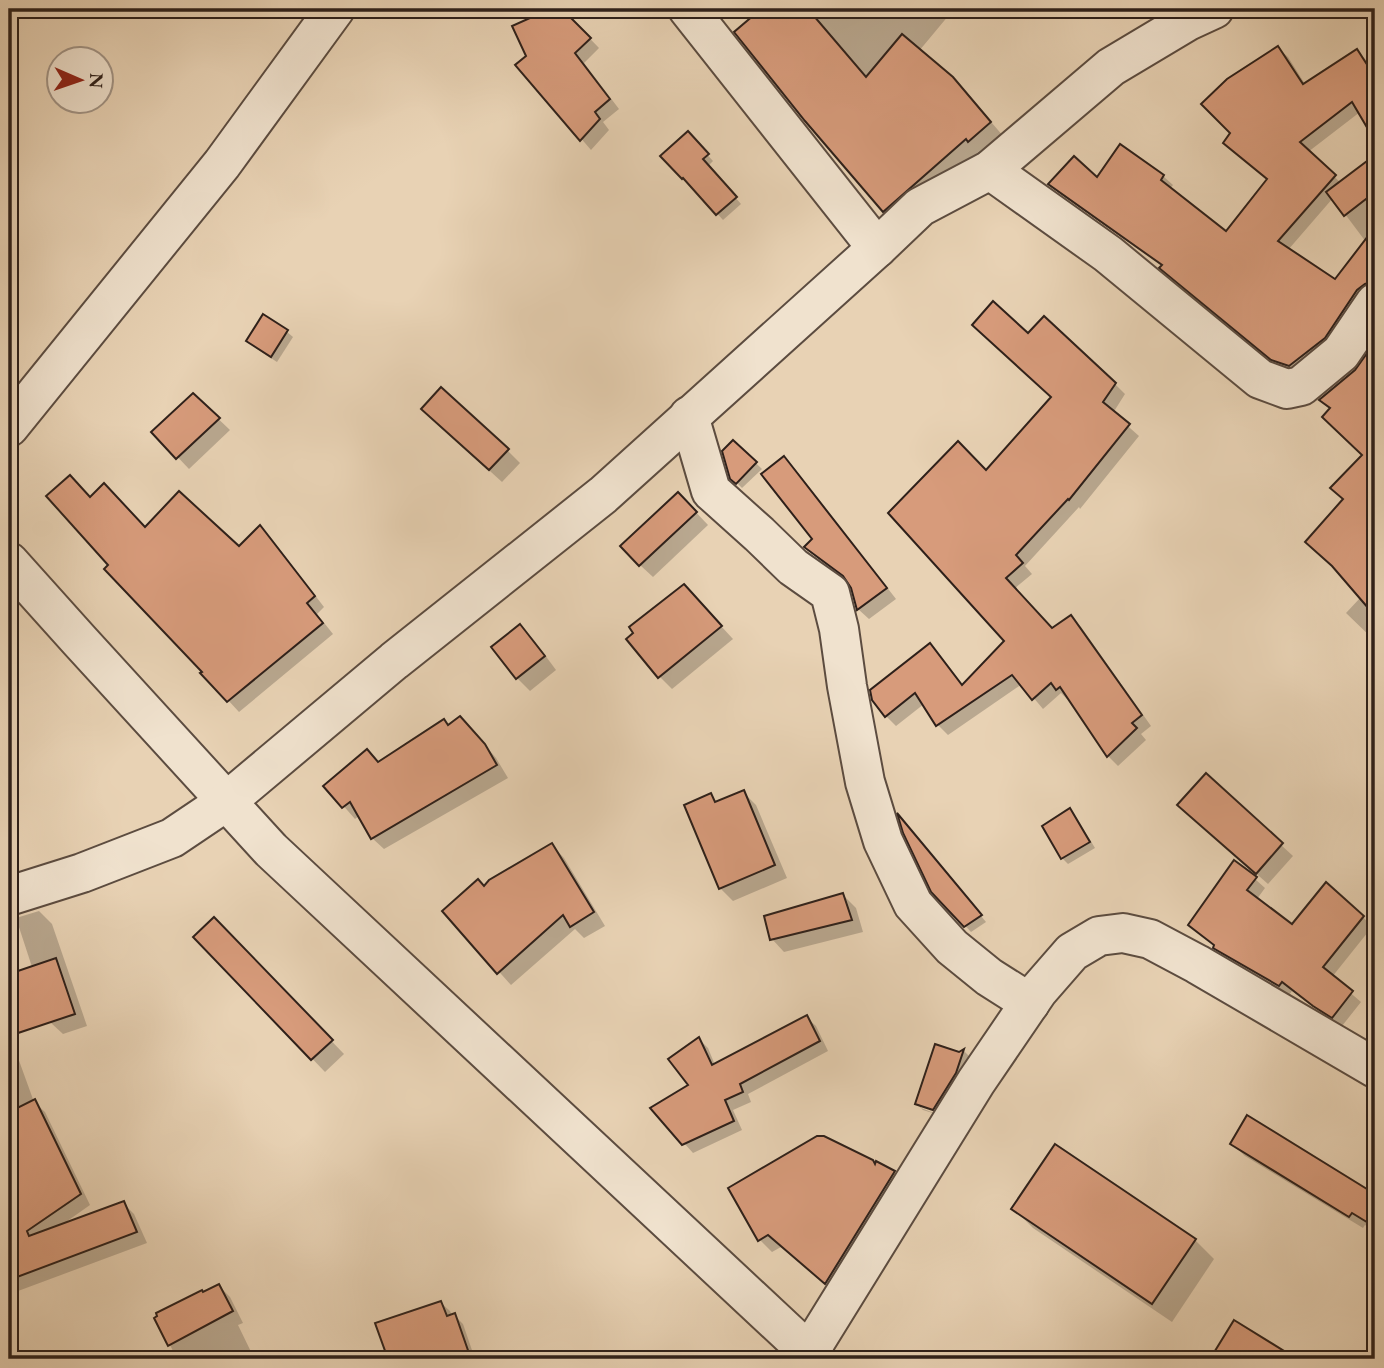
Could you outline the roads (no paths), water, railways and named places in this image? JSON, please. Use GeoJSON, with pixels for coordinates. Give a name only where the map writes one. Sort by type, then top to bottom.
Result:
{"type":"FeatureCollection","features":[{"type":"Feature","properties":{"kind":"street"},"geometry":{"type":"LineString","coordinates":[[9,427],[222,163],[335,9]]}},
{"type":"Feature","properties":{"kind":"street"},"geometry":{"type":"LineString","coordinates":[[688,9],[877,248]]}},
{"type":"Feature","properties":{"kind":"street"},"geometry":{"type":"LineString","coordinates":[[9,896],[82,873],[172,838],[227,802],[394,661],[603,495],[920,207],[990,170],[1111,67],[1188,21],[1214,9]]}},
{"type":"Feature","properties":{"kind":"street"},"geometry":{"type":"LineString","coordinates":[[990,170],[1108,254],[1260,379],[1287,389],[1301,386],[1341,353],[1375,303]]}},
{"type":"Feature","properties":{"kind":"street"},"geometry":{"type":"LineString","coordinates":[[689,416],[711,491],[793,567],[830,593],[839,629],[865,782],[883,841],[913,904],[952,947],[1030,1003]]}},
{"type":"Feature","properties":{"kind":"street"},"geometry":{"type":"LineString","coordinates":[[9,562],[271,850],[812,1356],[976,1082],[1038,991],[1072,952],[1098,936],[1123,933],[1150,939],[1375,1068]]}}]}
